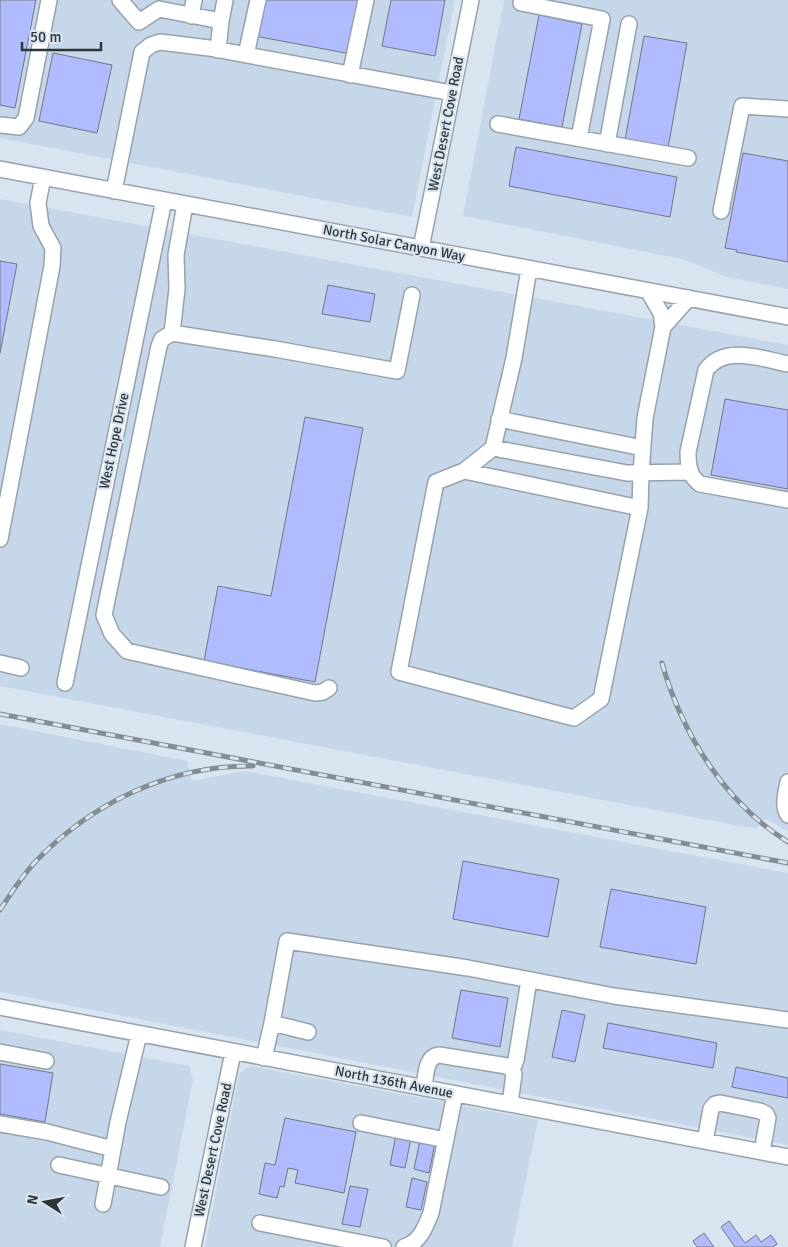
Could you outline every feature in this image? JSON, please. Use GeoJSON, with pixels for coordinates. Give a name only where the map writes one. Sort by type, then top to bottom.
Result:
{"type":"FeatureCollection","features":[{"type":"Feature","properties":{"kind":"street"},"geometry":{"type":"LineString","coordinates":[[0,125],[19,127],[26,118],[49,0]]}},
{"type":"Feature","properties":{"kind":"street"},"geometry":{"type":"LineString","coordinates":[[120,0],[139,22],[151,45]]}},
{"type":"Feature","properties":{"kind":"street"},"geometry":{"type":"LineString","coordinates":[[191,16],[194,0]]}},
{"type":"Feature","properties":{"kind":"street"},"geometry":{"type":"LineString","coordinates":[[218,50],[225,0]]}},
{"type":"Feature","properties":{"kind":"street"},"geometry":{"type":"LineString","coordinates":[[246,55],[258,0]]}},
{"type":"Feature","properties":{"kind":"street"},"geometry":{"type":"LineString","coordinates":[[350,75],[366,0]]}},
{"type":"Feature","properties":{"kind":"street","name":"West Desert Cove Road"},"geometry":{"type":"LineString","coordinates":[[421,248],[471,0]]}},
{"type":"Feature","properties":{"kind":"street"},"geometry":{"type":"LineString","coordinates":[[521,3],[602,19],[579,138]]}},
{"type":"Feature","properties":{"kind":"street"},"geometry":{"type":"LineString","coordinates":[[139,22],[160,4],[191,16],[221,21]]}},
{"type":"Feature","properties":{"kind":"street"},"geometry":{"type":"LineString","coordinates":[[607,144],[629,24]]}},
{"type":"Feature","properties":{"kind":"street"},"geometry":{"type":"LineString","coordinates":[[114,191],[142,52],[151,45],[160,42],[218,50],[452,93]]}},
{"type":"Feature","properties":{"kind":"street"},"geometry":{"type":"LineString","coordinates":[[721,211],[742,106],[788,109]]}},
{"type":"Feature","properties":{"kind":"street"},"geometry":{"type":"LineString","coordinates":[[498,124],[688,158]]}},
{"type":"Feature","properties":{"kind":"street","name":"North Solar Canyon Way"},"geometry":{"type":"LineString","coordinates":[[0,169],[788,317]]}},
{"type":"Feature","properties":{"kind":"street"},"geometry":{"type":"LineString","coordinates":[[0,539],[52,266],[53,248],[41,226],[38,203],[43,178]]}},
{"type":"Feature","properties":{"kind":"street","name":"West Hope Drive"},"geometry":{"type":"LineString","coordinates":[[64,683],[164,200]]}},
{"type":"Feature","properties":{"kind":"street"},"geometry":{"type":"LineString","coordinates":[[172,333],[177,289],[176,255],[186,204]]}},
{"type":"Feature","properties":{"kind":"street"},"geometry":{"type":"LineString","coordinates":[[529,269],[514,358],[492,448],[464,471],[436,482],[399,672],[574,718],[601,699],[640,508],[645,418],[664,327],[661,313],[648,291]]}},
{"type":"Feature","properties":{"kind":"street"},"geometry":{"type":"LineString","coordinates":[[329,688],[323,692],[315,693],[186,666],[127,651],[112,634],[107,624],[104,615],[159,346],[162,339],[172,333],[397,371],[412,295]]}},
{"type":"Feature","properties":{"kind":"street"},"geometry":{"type":"LineString","coordinates":[[664,327],[689,298]]}},
{"type":"Feature","properties":{"kind":"street"},"geometry":{"type":"LineString","coordinates":[[788,364],[737,354],[720,358],[708,366],[688,452],[690,472],[694,480],[700,484],[788,500]]}},
{"type":"Feature","properties":{"kind":"street"},"geometry":{"type":"LineString","coordinates":[[499,419],[643,448]]}},
{"type":"Feature","properties":{"kind":"street"},"geometry":{"type":"LineString","coordinates":[[492,448],[627,473],[690,472]]}},
{"type":"Feature","properties":{"kind":"street"},"geometry":{"type":"LineString","coordinates":[[464,471],[640,508]]}},
{"type":"Feature","properties":{"kind":"street"},"geometry":{"type":"LineString","coordinates":[[0,663],[21,668]]}},
{"type":"Feature","properties":{"kind":"street"},"geometry":{"type":"LineString","coordinates":[[788,782],[784,801],[788,815]]}},
{"type":"Feature","properties":{"kind":"street"},"geometry":{"type":"LineString","coordinates":[[264,1058],[287,941],[468,968],[614,996],[788,1020]]}},
{"type":"Feature","properties":{"kind":"street"},"geometry":{"type":"LineString","coordinates":[[512,1070],[516,1060],[530,980]]}},
{"type":"Feature","properties":{"kind":"street","name":"North 136th Avenue"},"geometry":{"type":"LineString","coordinates":[[0,1007],[788,1157]]}},
{"type":"Feature","properties":{"kind":"street"},"geometry":{"type":"LineString","coordinates":[[272,1023],[308,1032]]}},
{"type":"Feature","properties":{"kind":"street"},"geometry":{"type":"LineString","coordinates":[[103,1204],[113,1149],[139,1034]]}},
{"type":"Feature","properties":{"kind":"street"},"geometry":{"type":"LineString","coordinates":[[0,1052],[46,1061]]}},
{"type":"Feature","properties":{"kind":"street","name":"West Desert Cove Road"},"geometry":{"type":"LineString","coordinates":[[193,1247],[233,1052]]}},
{"type":"Feature","properties":{"kind":"street"},"geometry":{"type":"LineString","coordinates":[[424,1088],[429,1059],[433,1056],[439,1055],[507,1066],[514,1074],[510,1104]]}},
{"type":"Feature","properties":{"kind":"street"},"geometry":{"type":"LineString","coordinates":[[404,1247],[418,1240],[426,1227],[455,1094]]}},
{"type":"Feature","properties":{"kind":"street"},"geometry":{"type":"LineString","coordinates":[[705,1141],[711,1108],[715,1104],[728,1104],[766,1114],[768,1118],[762,1152]]}},
{"type":"Feature","properties":{"kind":"street"},"geometry":{"type":"LineString","coordinates":[[361,1123],[446,1140]]}},
{"type":"Feature","properties":{"kind":"street"},"geometry":{"type":"LineString","coordinates":[[0,1124],[47,1132],[113,1149]]}},
{"type":"Feature","properties":{"kind":"street"},"geometry":{"type":"LineString","coordinates":[[59,1165],[161,1187]]}},
{"type":"Feature","properties":{"kind":"street"},"geometry":{"type":"LineString","coordinates":[[260,1223],[383,1247]]}},
{"type":"Feature","properties":{"kind":"shaded area"},"geometry":{"type":"Polygon","coordinates":[[[0,0],[455,0],[412,217],[0,138],[0,0]]]}},
{"type":"Feature","properties":{"kind":"shaded area"},"geometry":{"type":"Polygon","coordinates":[[[504,0],[788,0],[788,289],[727,277],[682,259],[463,216],[504,0]]]}},
{"type":"Feature","properties":{"kind":"shaded area"},"geometry":{"type":"Polygon","coordinates":[[[0,199],[788,345],[788,831],[765,819],[756,829],[0,686],[0,199]]]}},
{"type":"Feature","properties":{"kind":"shaded area"},"geometry":{"type":"Polygon","coordinates":[[[0,724],[187,761],[192,781],[245,771],[788,873],[788,1145],[0,992],[0,724]]]}},
{"type":"Feature","properties":{"kind":"shaded area"},"geometry":{"type":"Polygon","coordinates":[[[0,1030],[189,1066],[193,1079],[160,1247],[0,1247],[0,1030]]]}},
{"type":"Feature","properties":{"kind":"shaded area"},"geometry":{"type":"Polygon","coordinates":[[[251,1066],[538,1120],[512,1247],[205,1247],[239,1074],[251,1066]]]}},
{"type":"Feature","properties":{"kind":"building"},"geometry":{"type":"Polygon","coordinates":[[[0,0],[36,0],[15,108],[0,105],[0,0]]]}},
{"type":"Feature","properties":{"kind":"building"},"geometry":{"type":"Polygon","coordinates":[[[261,0],[361,0],[351,54],[255,36],[261,0]]]}},
{"type":"Feature","properties":{"kind":"building"},"geometry":{"type":"Polygon","coordinates":[[[391,0],[445,0],[435,56],[382,46],[391,0]]]}},
{"type":"Feature","properties":{"kind":"building"},"geometry":{"type":"Polygon","coordinates":[[[539,15],[582,24],[562,127],[519,119],[539,15]]]}},
{"type":"Feature","properties":{"kind":"building"},"geometry":{"type":"Polygon","coordinates":[[[644,36],[687,43],[668,148],[625,140],[644,36]]]}},
{"type":"Feature","properties":{"kind":"building"},"geometry":{"type":"Polygon","coordinates":[[[53,53],[112,65],[97,133],[39,121],[53,53]]]}},
{"type":"Feature","properties":{"kind":"building"},"geometry":{"type":"Polygon","coordinates":[[[516,147],[677,177],[670,217],[509,186],[516,147]]]}},
{"type":"Feature","properties":{"kind":"building"},"geometry":{"type":"Polygon","coordinates":[[[743,153],[788,161],[788,262],[736,252],[737,250],[725,248],[743,153]]]}},
{"type":"Feature","properties":{"kind":"building"},"geometry":{"type":"Polygon","coordinates":[[[0,261],[17,264],[0,353],[0,261]]]}},
{"type":"Feature","properties":{"kind":"building"},"geometry":{"type":"Polygon","coordinates":[[[328,285],[375,294],[370,322],[322,314],[328,285]]]}},
{"type":"Feature","properties":{"kind":"building"},"geometry":{"type":"Polygon","coordinates":[[[725,399],[788,410],[788,489],[711,475],[725,399]]]}},
{"type":"Feature","properties":{"kind":"building"},"geometry":{"type":"Polygon","coordinates":[[[305,417],[363,428],[315,682],[204,661],[218,586],[271,596],[305,417]]]}},
{"type":"Feature","properties":{"kind":"building"},"geometry":{"type":"Polygon","coordinates":[[[463,861],[559,879],[548,937],[453,919],[463,861]]]}},
{"type":"Feature","properties":{"kind":"building"},"geometry":{"type":"Polygon","coordinates":[[[611,889],[706,907],[696,964],[600,947],[611,889]]]}},
{"type":"Feature","properties":{"kind":"building"},"geometry":{"type":"Polygon","coordinates":[[[461,990],[508,998],[500,1047],[452,1038],[461,990]]]}},
{"type":"Feature","properties":{"kind":"building"},"geometry":{"type":"Polygon","coordinates":[[[562,1010],[585,1015],[575,1062],[552,1057],[562,1010]]]}},
{"type":"Feature","properties":{"kind":"building"},"geometry":{"type":"Polygon","coordinates":[[[608,1023],[717,1043],[713,1068],[603,1048],[608,1023]]]}},
{"type":"Feature","properties":{"kind":"building"},"geometry":{"type":"Polygon","coordinates":[[[0,1064],[53,1073],[45,1122],[0,1114],[0,1064]]]}},
{"type":"Feature","properties":{"kind":"building"},"geometry":{"type":"Polygon","coordinates":[[[736,1067],[788,1078],[788,1098],[732,1087],[736,1067]]]}},
{"type":"Feature","properties":{"kind":"building"},"geometry":{"type":"Polygon","coordinates":[[[285,1118],[356,1132],[344,1193],[295,1183],[298,1170],[288,1168],[284,1187],[280,1186],[277,1198],[259,1194],[265,1163],[275,1165],[285,1118]]]}},
{"type":"Feature","properties":{"kind":"building"},"geometry":{"type":"Polygon","coordinates":[[[396,1135],[411,1138],[405,1168],[390,1165],[396,1135]]]}},
{"type":"Feature","properties":{"kind":"building"},"geometry":{"type":"Polygon","coordinates":[[[420,1140],[435,1143],[429,1173],[414,1169],[420,1140]]]}},
{"type":"Feature","properties":{"kind":"building"},"geometry":{"type":"Polygon","coordinates":[[[412,1178],[427,1182],[421,1210],[406,1207],[412,1178]]]}},
{"type":"Feature","properties":{"kind":"building"},"geometry":{"type":"Polygon","coordinates":[[[350,1186],[368,1189],[360,1227],[342,1224],[350,1186]]]}},
{"type":"Feature","properties":{"kind":"building"},"geometry":{"type":"Polygon","coordinates":[[[729,1221],[745,1243],[756,1235],[761,1242],[771,1235],[777,1244],[773,1247],[735,1247],[721,1227],[729,1221]]]}},
{"type":"Feature","properties":{"kind":"building"},"geometry":{"type":"Polygon","coordinates":[[[704,1233],[714,1247],[697,1247],[693,1241],[704,1233]]]}},
{"type":"Feature","properties":{"kind":"railway"},"geometry":{"type":"LineString","coordinates":[[662,663],[681,715],[694,741],[709,764],[745,808],[765,826],[788,842]]}},
{"type":"Feature","properties":{"kind":"railway"},"geometry":{"type":"LineString","coordinates":[[0,714],[788,863]]}},
{"type":"Feature","properties":{"kind":"railway"},"geometry":{"type":"LineString","coordinates":[[0,910],[36,861],[82,821],[108,805],[135,791],[163,780],[222,767],[253,766]]}}]}
